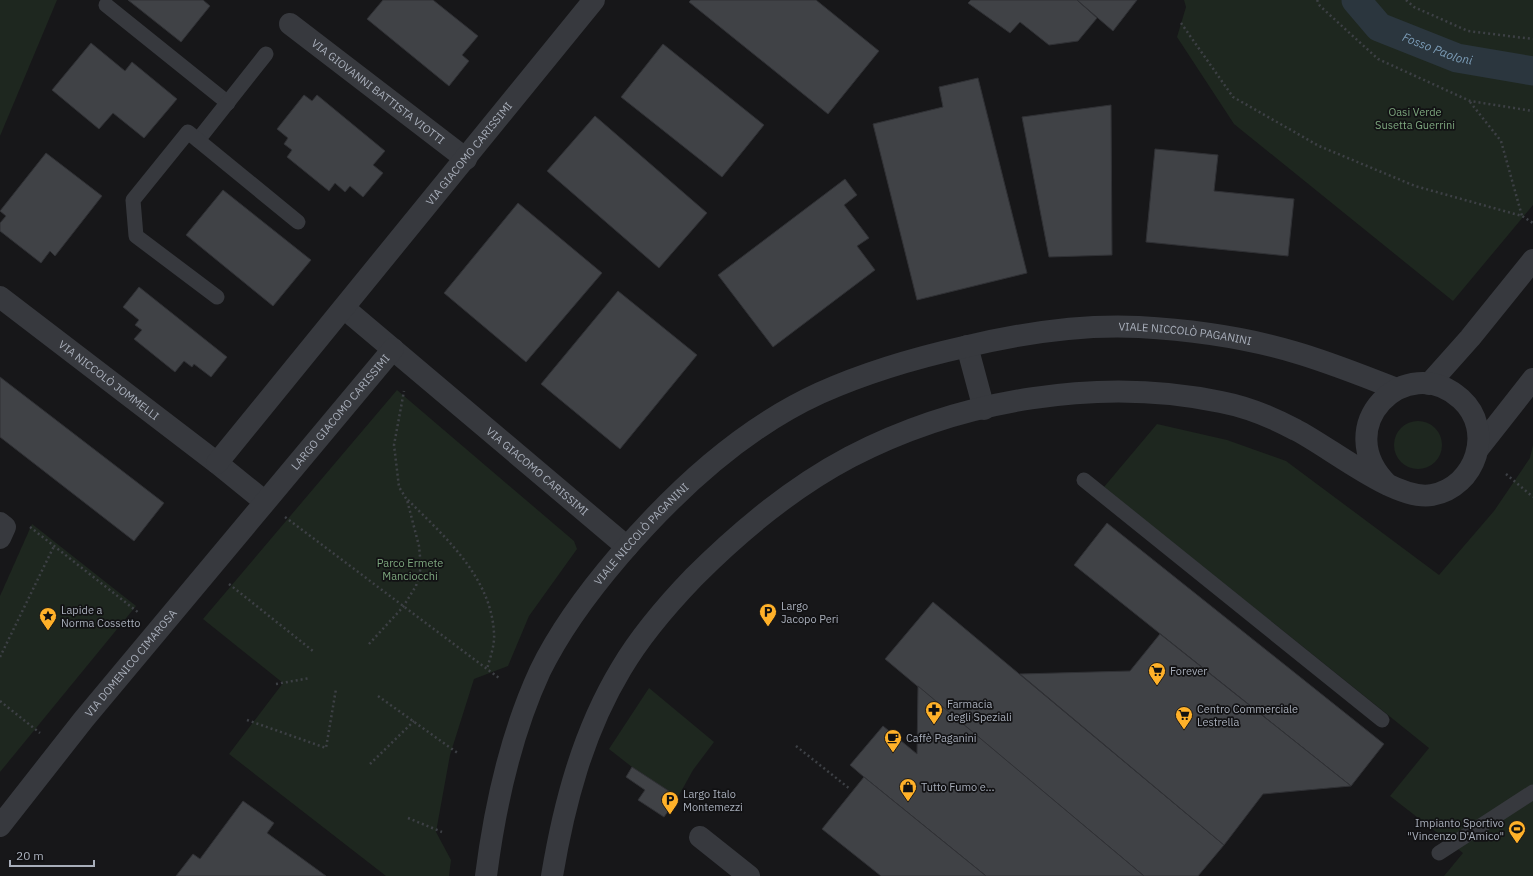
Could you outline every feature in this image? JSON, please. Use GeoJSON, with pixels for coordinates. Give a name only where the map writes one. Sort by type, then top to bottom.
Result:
{"type":"FeatureCollection","features":[{"type":"Feature","properties":{"kind":"street","name":"VIA GIACOMO CARISSIMI"},"geometry":{"type":"LineString","coordinates":[[344,308],[594,0]]}},
{"type":"Feature","properties":{"kind":"street","name":"VIA GIOVANNI BATTISTA VIOTTI"},"geometry":{"type":"LineString","coordinates":[[290,24],[466,159]]}},
{"type":"Feature","properties":{"kind":"street"},"geometry":{"type":"LineString","coordinates":[[1429,384],[1470,338],[1533,260]]}},
{"type":"Feature","properties":{"kind":"street","name":"VIA NICCOLÒ JOMMELLI"},"geometry":{"type":"LineString","coordinates":[[0,297],[217,463]]}},
{"type":"Feature","properties":{"kind":"street","name":"LARGO GIACOMO CARISSIMI"},"geometry":{"type":"LineString","coordinates":[[264,501],[393,349],[344,308]]}},
{"type":"Feature","properties":{"kind":"street"},"geometry":{"type":"LineString","coordinates":[[264,501],[217,463],[344,308]]}},
{"type":"Feature","properties":{"kind":"street","name":"VIALE NICCOLÒ PAGANINI"},"geometry":{"type":"LineString","coordinates":[[486,876],[497,802],[512,745],[533,687],[542,668],[575,614],[600,579],[627,546],[662,508],[691,481],[743,439],[788,410],[820,393],[874,372],[922,357],[1018,335],[1073,328],[1137,327],[1189,331],[1246,340],[1296,352],[1397,389]]}},
{"type":"Feature","properties":{"kind":"street"},"geometry":{"type":"LineString","coordinates":[[967,346],[984,409]]}},
{"type":"Feature","properties":{"kind":"street","name":"VIA GIACOMO CARISSIMI"},"geometry":{"type":"LineString","coordinates":[[393,349],[627,546]]}},
{"type":"Feature","properties":{"kind":"street"},"geometry":{"type":"LineString","coordinates":[[1478,449],[1533,379]]}},
{"type":"Feature","properties":{"kind":"street"},"geometry":{"type":"LineString","coordinates":[[552,876],[570,790],[586,742],[599,710],[628,658],[649,628],[683,589],[741,534],[789,495],[822,473],[856,454],[917,428],[984,409],[1049,396],[1107,392],[1154,393],[1217,401],[1261,414],[1293,428],[1388,485],[1400,492],[1415,496],[1429,496],[1456,486],[1474,463],[1478,449],[1478,427],[1468,406],[1451,391],[1429,384],[1408,385],[1397,389],[1386,396],[1378,405],[1367,428],[1367,447],[1372,465],[1379,476],[1388,485]]}},
{"type":"Feature","properties":{"kind":"street","name":"VIA DOMENICO CIMAROSA"},"geometry":{"type":"LineString","coordinates":[[0,826],[84,719],[264,501]]}},
{"type":"Feature","properties":{"kind":"street"},"geometry":{"type":"LineString","coordinates":[[0,523],[5,527],[0,538]]}},
{"type":"Feature","properties":{"kind":"street"},"geometry":{"type":"LineString","coordinates":[[700,837],[749,876]]}},
{"type":"Feature","properties":{"kind":"lane"},"geometry":{"type":"LineString","coordinates":[[106,5],[228,102]]}},
{"type":"Feature","properties":{"kind":"lane"},"geometry":{"type":"LineString","coordinates":[[198,140],[266,54]]}},
{"type":"Feature","properties":{"kind":"lane"},"geometry":{"type":"LineString","coordinates":[[216,297],[136,236],[133,200],[188,132],[298,222]]}},
{"type":"Feature","properties":{"kind":"lane"},"geometry":{"type":"LineString","coordinates":[[1084,480],[1382,720]]}},
{"type":"Feature","properties":{"kind":"lane"},"geometry":{"type":"LineString","coordinates":[[1439,853],[1533,792]]}},
{"type":"Feature","properties":{"kind":"path"},"geometry":{"type":"LineString","coordinates":[[1318,0],[1320,6],[1378,59],[1470,101],[1533,111]]}},
{"type":"Feature","properties":{"kind":"path"},"geometry":{"type":"LineString","coordinates":[[1406,0],[1414,7],[1468,31],[1533,39]]}},
{"type":"Feature","properties":{"kind":"path"},"geometry":{"type":"LineString","coordinates":[[1181,23],[1233,97],[1319,146],[1415,186],[1522,216],[1533,223]]}},
{"type":"Feature","properties":{"kind":"path"},"geometry":{"type":"LineString","coordinates":[[1470,101],[1501,141],[1522,216]]}},
{"type":"Feature","properties":{"kind":"path"},"geometry":{"type":"LineString","coordinates":[[404,389],[394,445],[399,487],[408,500],[466,561],[479,582],[491,612],[494,634],[492,653],[486,669]]}},
{"type":"Feature","properties":{"kind":"path"},"geometry":{"type":"LineString","coordinates":[[1506,474],[1533,497]]}},
{"type":"Feature","properties":{"kind":"path"},"geometry":{"type":"LineString","coordinates":[[369,644],[403,607],[416,586],[421,567],[419,546],[408,500]]}},
{"type":"Feature","properties":{"kind":"path"},"geometry":{"type":"LineString","coordinates":[[283,516],[499,678]]}},
{"type":"Feature","properties":{"kind":"path"},"geometry":{"type":"LineString","coordinates":[[26,525],[140,614]]}},
{"type":"Feature","properties":{"kind":"path"},"geometry":{"type":"LineString","coordinates":[[0,658],[54,546]]}},
{"type":"Feature","properties":{"kind":"path"},"geometry":{"type":"LineString","coordinates":[[228,583],[313,651]]}},
{"type":"Feature","properties":{"kind":"path"},"geometry":{"type":"LineString","coordinates":[[276,684],[310,678]]}},
{"type":"Feature","properties":{"kind":"path"},"geometry":{"type":"LineString","coordinates":[[247,720],[326,748],[336,689]]}},
{"type":"Feature","properties":{"kind":"path"},"geometry":{"type":"LineString","coordinates":[[378,696],[459,754]]}},
{"type":"Feature","properties":{"kind":"path"},"geometry":{"type":"LineString","coordinates":[[0,701],[41,733]]}},
{"type":"Feature","properties":{"kind":"path"},"geometry":{"type":"LineString","coordinates":[[370,764],[414,721]]}},
{"type":"Feature","properties":{"kind":"path"},"geometry":{"type":"LineString","coordinates":[[796,746],[850,788]]}},
{"type":"Feature","properties":{"kind":"path"},"geometry":{"type":"LineString","coordinates":[[408,818],[442,832]]}},
{"type":"Feature","properties":{"kind":"green space"},"geometry":{"type":"Polygon","coordinates":[[[0,0],[57,0],[0,136],[0,0]]]}},
{"type":"Feature","properties":{"kind":"green space","name":"Oasi Verde Susetta Guerrini"},"geometry":{"type":"Polygon","coordinates":[[[1184,0],[1533,0],[1533,205],[1453,301],[1234,124],[1177,37],[1186,7],[1184,0]]]}},
{"type":"Feature","properties":{"kind":"green space","name":"Parco Ermete Manciocchi"},"geometry":{"type":"Polygon","coordinates":[[[397,390],[574,541],[577,549],[529,616],[508,666],[474,679],[450,755],[436,832],[451,860],[449,876],[386,876],[229,754],[283,683],[203,619],[397,390]]]}},
{"type":"Feature","properties":{"kind":"green space"},"geometry":{"type":"Polygon","coordinates":[[[1418,421],[1427,423],[1435,428],[1440,436],[1442,445],[1440,454],[1435,462],[1427,467],[1418,469],[1409,467],[1401,462],[1396,454],[1394,445],[1396,436],[1401,428],[1409,423],[1418,421]]]}},
{"type":"Feature","properties":{"kind":"green space"},"geometry":{"type":"Polygon","coordinates":[[[1157,424],[1227,440],[1286,461],[1439,575],[1494,511],[1530,458],[1533,445],[1533,876],[1444,876],[1463,853],[1390,796],[1429,748],[1104,487],[1157,424]]]}},
{"type":"Feature","properties":{"kind":"green space"},"geometry":{"type":"Polygon","coordinates":[[[32,524],[136,606],[0,772],[0,596],[32,524]]]}},
{"type":"Feature","properties":{"kind":"green space"},"geometry":{"type":"Polygon","coordinates":[[[649,688],[714,742],[693,770],[678,797],[632,767],[609,749],[649,688]]]}},
{"type":"Feature","properties":{"kind":"building"},"geometry":{"type":"Polygon","coordinates":[[[128,0],[203,0],[210,6],[181,42],[128,0]]]}},
{"type":"Feature","properties":{"kind":"building"},"geometry":{"type":"Polygon","coordinates":[[[383,0],[433,0],[478,36],[462,55],[469,61],[449,86],[367,19],[383,0]]]}},
{"type":"Feature","properties":{"kind":"building"},"geometry":{"type":"Polygon","coordinates":[[[691,0],[816,0],[879,51],[828,114],[689,2],[691,0]]]}},
{"type":"Feature","properties":{"kind":"building"},"geometry":{"type":"Polygon","coordinates":[[[971,0],[1077,0],[1097,18],[1078,41],[1049,45],[1020,22],[1010,33],[968,3],[971,0]]]}},
{"type":"Feature","properties":{"kind":"building"},"geometry":{"type":"Polygon","coordinates":[[[1077,0],[1137,0],[1113,31],[1077,0]]]}},
{"type":"Feature","properties":{"kind":"building"},"geometry":{"type":"Polygon","coordinates":[[[91,43],[125,71],[132,62],[177,99],[144,138],[113,113],[99,129],[52,90],[91,43]]]}},
{"type":"Feature","properties":{"kind":"building"},"geometry":{"type":"Polygon","coordinates":[[[663,44],[764,125],[722,177],[621,97],[663,44]]]}},
{"type":"Feature","properties":{"kind":"building"},"geometry":{"type":"Polygon","coordinates":[[[978,78],[1027,273],[917,300],[873,124],[943,107],[939,87],[978,78]]]}},
{"type":"Feature","properties":{"kind":"building"},"geometry":{"type":"Polygon","coordinates":[[[304,95],[312,101],[317,95],[385,151],[373,165],[383,173],[363,197],[350,186],[345,192],[335,183],[329,191],[287,157],[292,150],[284,144],[288,138],[277,129],[304,95]]]}},
{"type":"Feature","properties":{"kind":"building"},"geometry":{"type":"Polygon","coordinates":[[[1111,105],[1112,255],[1049,257],[1022,117],[1111,105]]]}},
{"type":"Feature","properties":{"kind":"building"},"geometry":{"type":"Polygon","coordinates":[[[595,116],[707,213],[659,268],[547,171],[595,116]]]}},
{"type":"Feature","properties":{"kind":"building"},"geometry":{"type":"Polygon","coordinates":[[[1155,149],[1218,155],[1214,191],[1294,199],[1288,256],[1146,242],[1155,149]]]}},
{"type":"Feature","properties":{"kind":"building"},"geometry":{"type":"Polygon","coordinates":[[[46,153],[102,196],[55,256],[50,251],[41,263],[0,231],[0,223],[6,216],[0,211],[46,153]]]}},
{"type":"Feature","properties":{"kind":"building"},"geometry":{"type":"Polygon","coordinates":[[[845,179],[857,195],[844,205],[869,238],[857,246],[875,270],[773,347],[718,275],[845,179]]]}},
{"type":"Feature","properties":{"kind":"building"},"geometry":{"type":"Polygon","coordinates":[[[223,190],[311,260],[273,306],[186,235],[223,190]]]}},
{"type":"Feature","properties":{"kind":"building"},"geometry":{"type":"Polygon","coordinates":[[[518,203],[602,273],[526,362],[444,293],[518,203]]]}},
{"type":"Feature","properties":{"kind":"building"},"geometry":{"type":"Polygon","coordinates":[[[139,287],[227,357],[211,377],[194,364],[192,367],[184,361],[175,372],[134,339],[142,330],[135,325],[139,320],[123,307],[139,287]]]}},
{"type":"Feature","properties":{"kind":"building"},"geometry":{"type":"Polygon","coordinates":[[[618,291],[697,355],[620,449],[541,384],[618,291]]]}},
{"type":"Feature","properties":{"kind":"building"},"geometry":{"type":"Polygon","coordinates":[[[0,377],[164,503],[134,541],[0,437],[0,377]]]}},
{"type":"Feature","properties":{"kind":"building"},"geometry":{"type":"Polygon","coordinates":[[[1107,523],[1384,744],[1351,786],[1074,565],[1107,523]]]}},
{"type":"Feature","properties":{"kind":"building"},"geometry":{"type":"Polygon","coordinates":[[[933,602],[1224,845],[1198,876],[1144,876],[885,659],[933,602]]]}},
{"type":"Feature","properties":{"kind":"building","name":"Centro Commerciale Lestrella"},"geometry":{"type":"Polygon","coordinates":[[[1160,634],[1351,786],[1263,794],[1224,845],[1020,674],[1130,671],[1160,634]]]}},
{"type":"Feature","properties":{"kind":"building"},"geometry":{"type":"Polygon","coordinates":[[[918,686],[1144,876],[986,876],[864,777],[850,765],[883,726],[917,754],[918,686]]]}},
{"type":"Feature","properties":{"kind":"building"},"geometry":{"type":"Polygon","coordinates":[[[632,767],[678,797],[664,817],[638,800],[645,790],[626,777],[632,767]]]}},
{"type":"Feature","properties":{"kind":"building"},"geometry":{"type":"Polygon","coordinates":[[[864,777],[986,876],[881,876],[822,829],[864,777]]]}},
{"type":"Feature","properties":{"kind":"building"},"geometry":{"type":"Polygon","coordinates":[[[243,801],[274,823],[267,833],[326,876],[176,876],[193,854],[200,859],[243,801]]]}},
{"type":"Feature","properties":{"kind":"waterway","name":"Fosso Paoloni"},"geometry":{"type":"LineString","coordinates":[[1356,0],[1379,27],[1457,58],[1533,71]]}},
{"type":"Feature","properties":{"kind":"place","name":"Largo Jacopo Peri"},"geometry":{"type":"Point","coordinates":[768,627]}},
{"type":"Feature","properties":{"kind":"place","name":"Lapide a Norma Cossetto"},"geometry":{"type":"Point","coordinates":[48,631]}},
{"type":"Feature","properties":{"kind":"place","name":"Forever"},"geometry":{"type":"Point","coordinates":[1157,686]}},
{"type":"Feature","properties":{"kind":"place","name":"Farmacia degli Speziali"},"geometry":{"type":"Point","coordinates":[934,725]}},
{"type":"Feature","properties":{"kind":"place","name":"Centro Commerciale Lestrella"},"geometry":{"type":"Point","coordinates":[1184,730]}},
{"type":"Feature","properties":{"kind":"place","name":"Caffè Paganini"},"geometry":{"type":"Point","coordinates":[893,753]}},
{"type":"Feature","properties":{"kind":"place","name":"Tutto Fumo e..."},"geometry":{"type":"Point","coordinates":[908,802]}},
{"type":"Feature","properties":{"kind":"place","name":"Largo Italo Montemezzi"},"geometry":{"type":"Point","coordinates":[670,815]}},
{"type":"Feature","properties":{"kind":"place","name":"Impianto Sportivo \"Vincenzo D'Amico\""},"geometry":{"type":"Point","coordinates":[1517,844]}}]}
